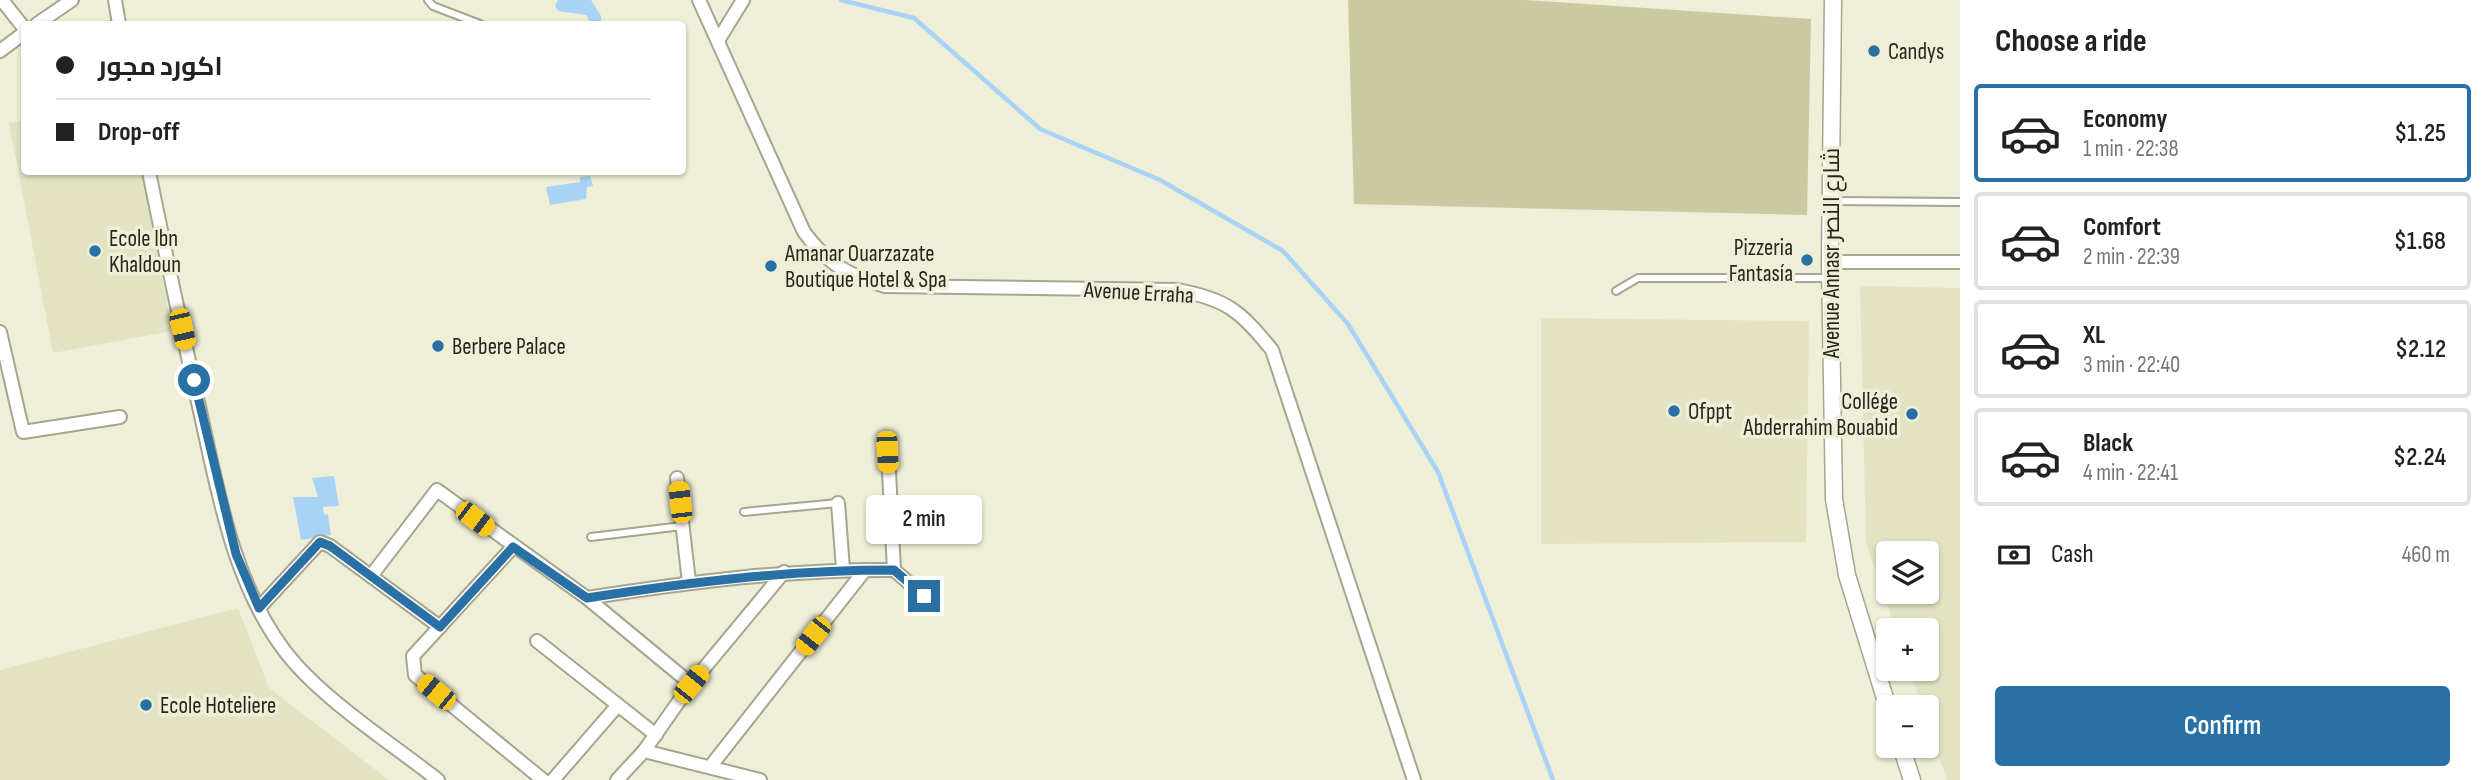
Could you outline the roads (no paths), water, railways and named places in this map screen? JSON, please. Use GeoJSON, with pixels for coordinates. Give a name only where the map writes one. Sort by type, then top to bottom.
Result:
{"type":"FeatureCollection","features":[{"type":"Feature","properties":{"kind":"street"},"geometry":{"type":"LineString","coordinates":[[2,0],[21,27]]}},
{"type":"Feature","properties":{"kind":"street"},"geometry":{"type":"LineString","coordinates":[[41,21],[72,0]]}},
{"type":"Feature","properties":{"kind":"street"},"geometry":{"type":"LineString","coordinates":[[115,0],[119,21]]}},
{"type":"Feature","properties":{"kind":"street","name":"Avenue Erraha"},"geometry":{"type":"LineString","coordinates":[[699,0],[719,39],[761,141],[804,232],[821,254],[851,276],[885,286],[1177,290],[1204,295],[1241,312],[1272,350],[1414,780]]}},
{"type":"Feature","properties":{"kind":"street"},"geometry":{"type":"LineString","coordinates":[[719,39],[743,0]]}},
{"type":"Feature","properties":{"kind":"street","name":"Avenue Annasr شارع النصر"},"geometry":{"type":"LineString","coordinates":[[1833,0],[1830,201],[1832,474],[1836,519],[1850,587],[1884,695]]}},
{"type":"Feature","properties":{"kind":"street"},"geometry":{"type":"LineString","coordinates":[[0,51],[21,34]]}},
{"type":"Feature","properties":{"kind":"street"},"geometry":{"type":"LineString","coordinates":[[150,175],[217,484],[236,554],[259,608],[284,650],[310,679],[438,780]]}},
{"type":"Feature","properties":{"kind":"street"},"geometry":{"type":"LineString","coordinates":[[1830,270],[1960,262]]}},
{"type":"Feature","properties":{"kind":"street"},"geometry":{"type":"LineString","coordinates":[[0,332],[23,432],[120,417]]}},
{"type":"Feature","properties":{"kind":"street"},"geometry":{"type":"LineString","coordinates":[[887,452],[894,570]]}},
{"type":"Feature","properties":{"kind":"street"},"geometry":{"type":"LineString","coordinates":[[677,478],[689,582]]}},
{"type":"Feature","properties":{"kind":"street"},"geometry":{"type":"LineString","coordinates":[[371,576],[436,490],[587,598],[691,684]]}},
{"type":"Feature","properties":{"kind":"street"},"geometry":{"type":"LineString","coordinates":[[838,503],[843,569]]}},
{"type":"Feature","properties":{"kind":"street"},"geometry":{"type":"LineString","coordinates":[[259,608],[320,542],[330,546],[440,627]]}},
{"type":"Feature","properties":{"kind":"street"},"geometry":{"type":"LineString","coordinates":[[513,547],[414,656],[415,675],[543,780]]}},
{"type":"Feature","properties":{"kind":"street"},"geometry":{"type":"LineString","coordinates":[[587,598],[689,582],[843,569],[894,570],[924,596]]}},
{"type":"Feature","properties":{"kind":"street"},"geometry":{"type":"LineString","coordinates":[[710,767],[865,570]]}},
{"type":"Feature","properties":{"kind":"street"},"geometry":{"type":"LineString","coordinates":[[617,780],[644,751],[691,684],[784,572]]}},
{"type":"Feature","properties":{"kind":"street"},"geometry":{"type":"LineString","coordinates":[[537,641],[656,735]]}},
{"type":"Feature","properties":{"kind":"street"},"geometry":{"type":"LineString","coordinates":[[553,780],[618,705]]}},
{"type":"Feature","properties":{"kind":"street"},"geometry":{"type":"LineString","coordinates":[[644,751],[760,780]]}},
{"type":"Feature","properties":{"kind":"street"},"geometry":{"type":"LineString","coordinates":[[1905,758],[1912,780]]}},
{"type":"Feature","properties":{"kind":"lane"},"geometry":{"type":"LineString","coordinates":[[428,0],[433,6],[472,21]]}},
{"type":"Feature","properties":{"kind":"lane"},"geometry":{"type":"LineString","coordinates":[[1830,201],[1960,202]]}},
{"type":"Feature","properties":{"kind":"lane"},"geometry":{"type":"LineString","coordinates":[[1616,291],[1638,278],[1830,270]]}},
{"type":"Feature","properties":{"kind":"lane"},"geometry":{"type":"LineString","coordinates":[[744,512],[838,503]]}},
{"type":"Feature","properties":{"kind":"lane"},"geometry":{"type":"LineString","coordinates":[[591,537],[682,526]]}},
{"type":"Feature","properties":{"kind":"water"},"geometry":{"type":"Polygon","coordinates":[[[558,0],[591,0],[601,16],[601,21],[590,21],[586,15],[558,11],[555,6],[558,0]]]}},
{"type":"Feature","properties":{"kind":"water"},"geometry":{"type":"Polygon","coordinates":[[[590,176],[593,186],[587,187],[586,199],[550,205],[546,187],[580,182],[580,177],[590,176]]]}},
{"type":"Feature","properties":{"kind":"water"},"geometry":{"type":"Polygon","coordinates":[[[334,476],[339,506],[323,507],[324,514],[328,515],[331,535],[301,540],[293,497],[318,497],[312,478],[334,476]]]}},
{"type":"Feature","properties":{"kind":"waterway"},"geometry":{"type":"LineString","coordinates":[[841,0],[914,18],[1040,129],[1160,180],[1283,251],[1348,324],[1438,472],[1553,780]]}},
{"type":"Feature","properties":{"kind":"place","name":"Candys"},"geometry":{"type":"Point","coordinates":[1874,51]}},
{"type":"Feature","properties":{"kind":"place","name":"Ecole Ibn Khaldoun"},"geometry":{"type":"Point","coordinates":[95,251]}},
{"type":"Feature","properties":{"kind":"place","name":"Pizzeria Fantasía"},"geometry":{"type":"Point","coordinates":[1807,260]}},
{"type":"Feature","properties":{"kind":"place","name":"Amanar Ouarzazate Boutique Hotel & Spa"},"geometry":{"type":"Point","coordinates":[771,266]}},
{"type":"Feature","properties":{"kind":"place","name":"Berbere Palace"},"geometry":{"type":"Point","coordinates":[438,346]}},
{"type":"Feature","properties":{"kind":"place","name":"Ofppt"},"geometry":{"type":"Point","coordinates":[1674,411]}},
{"type":"Feature","properties":{"kind":"place","name":"Collége Abderrahim Bouabid"},"geometry":{"type":"Point","coordinates":[1912,414]}},
{"type":"Feature","properties":{"kind":"place","name":"Ecole Hoteliere"},"geometry":{"type":"Point","coordinates":[146,705]}}]}
